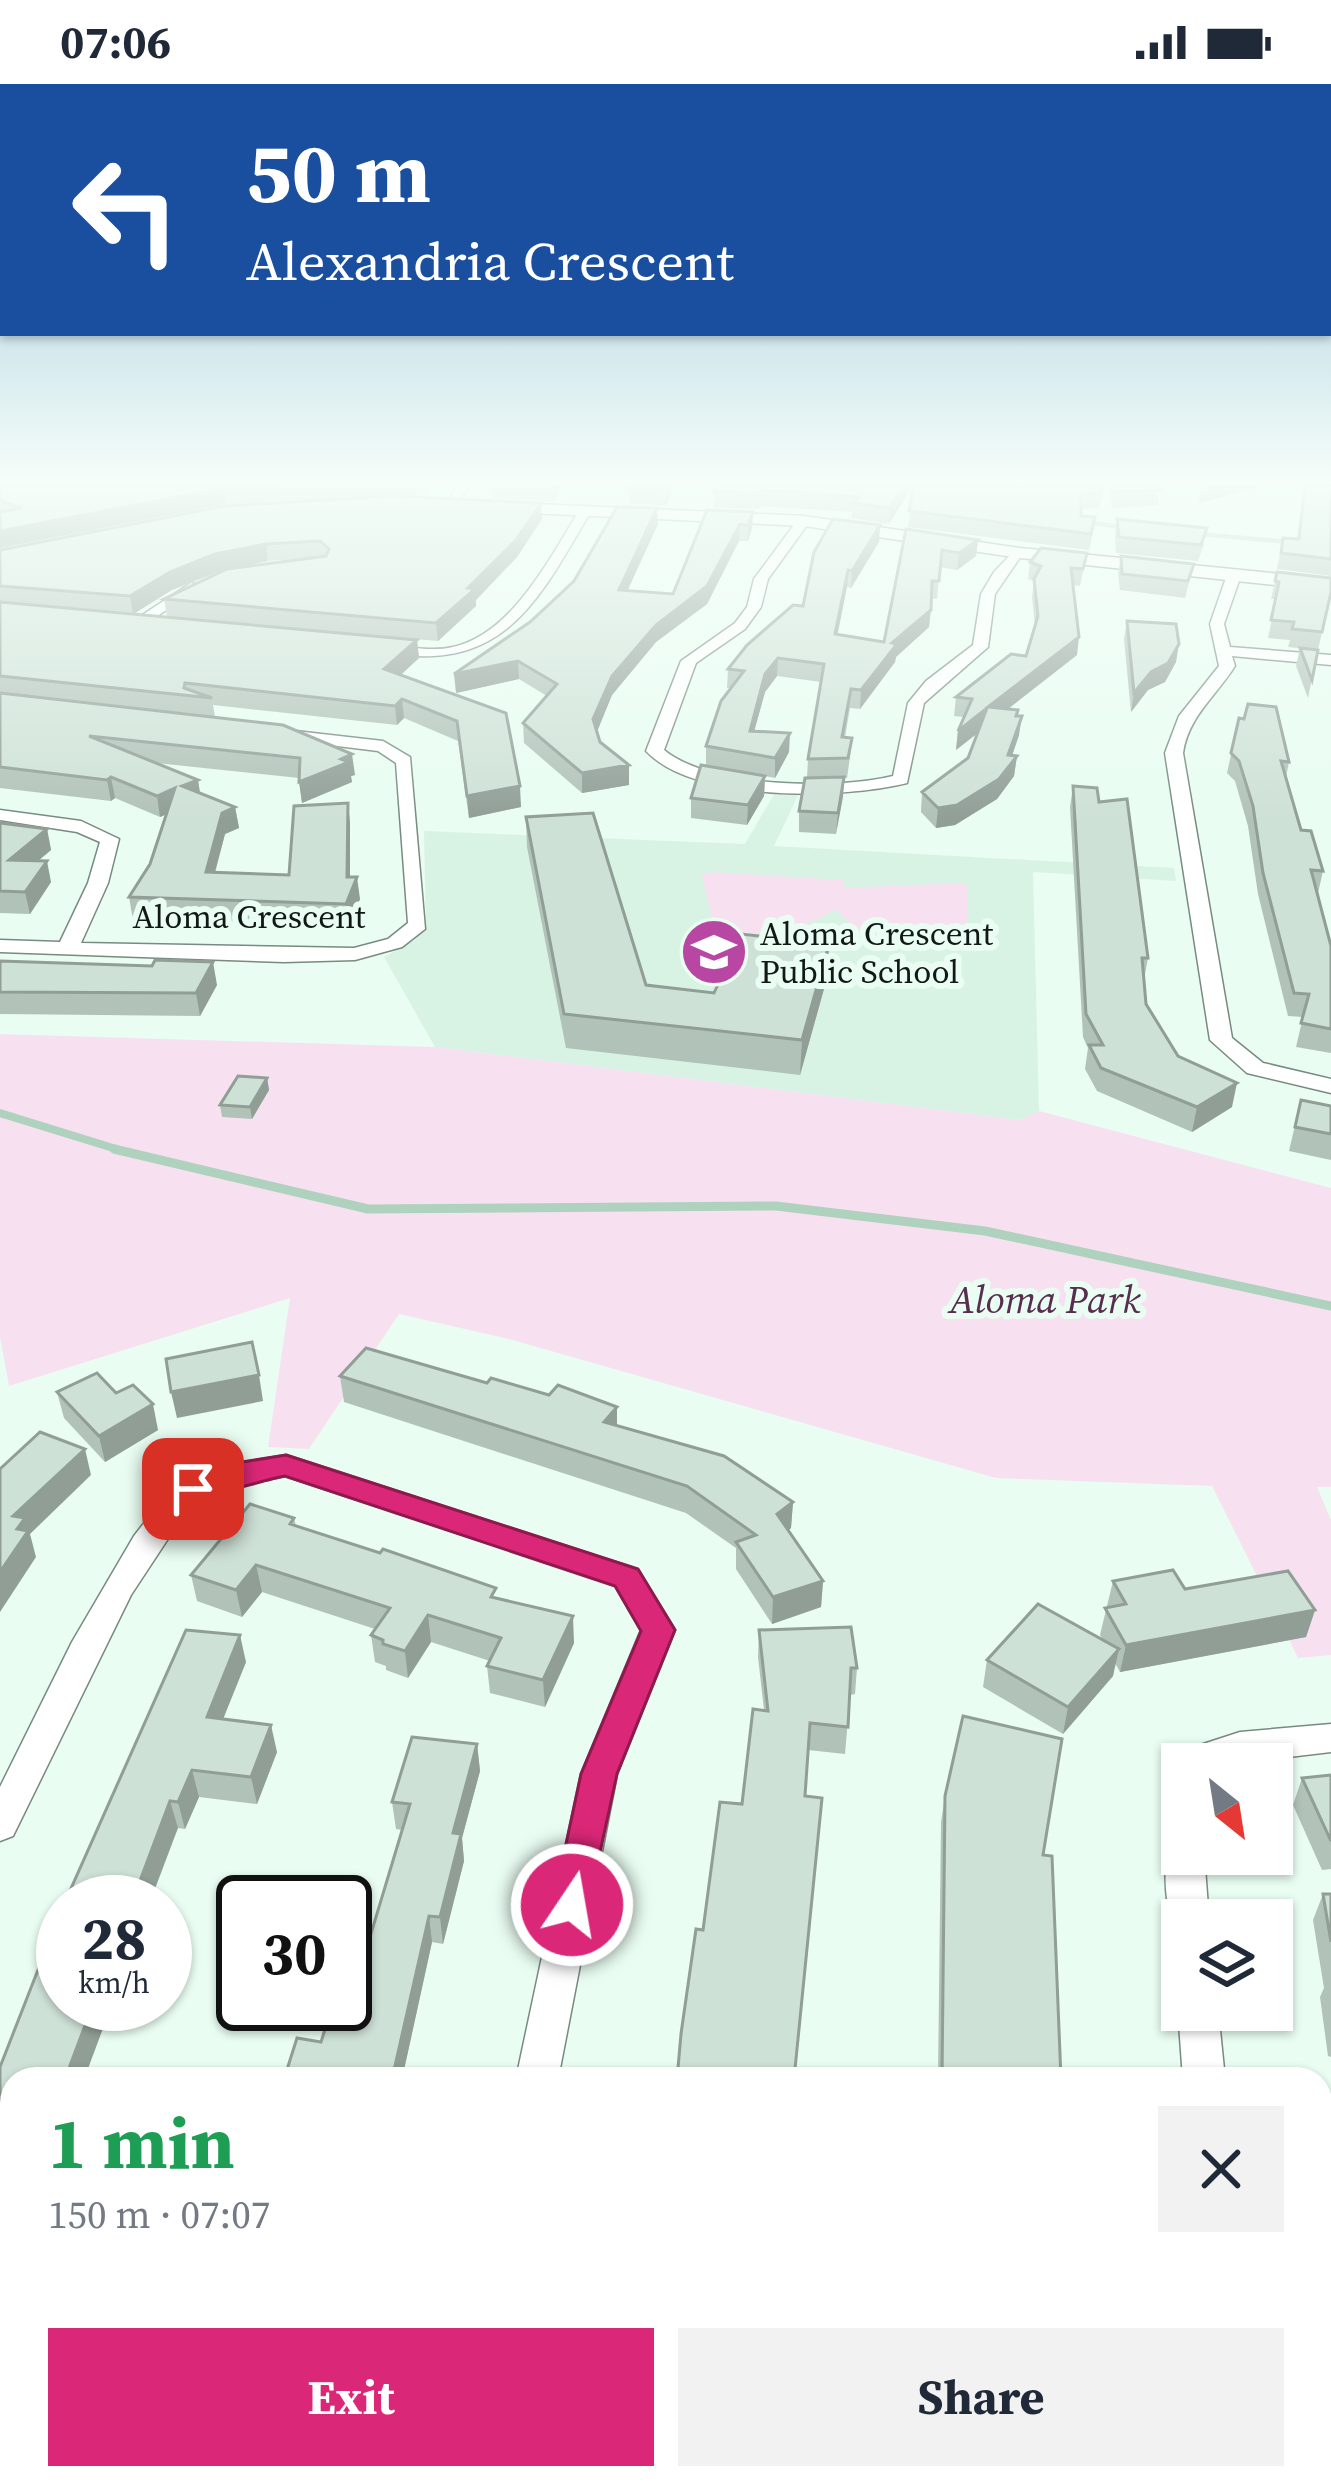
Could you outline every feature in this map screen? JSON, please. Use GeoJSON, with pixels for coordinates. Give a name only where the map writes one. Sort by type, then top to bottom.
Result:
{"type":"FeatureCollection","features":[{"type":"Feature","properties":{"kind":"street"},"geometry":{"type":"LineString","coordinates":[[156,627],[127,624],[170,597]]}},
{"type":"Feature","properties":{"kind":"street"},"geometry":{"type":"LineString","coordinates":[[360,646],[454,652],[476,645],[529,597]]}},
{"type":"Feature","properties":{"kind":"street"},"geometry":{"type":"LineString","coordinates":[[756,597],[740,626],[689,661],[655,752],[672,769],[701,777],[840,789],[901,779],[910,758],[912,711],[927,690],[980,647],[985,597]]}},
{"type":"Feature","properties":{"kind":"street"},"geometry":{"type":"LineString","coordinates":[[1226,597],[1217,624],[1227,666],[1216,688],[1191,707],[1176,731],[1174,753],[1221,1040],[1255,1068],[1331,1086]]}},
{"type":"Feature","properties":{"kind":"street"},"geometry":{"type":"LineString","coordinates":[[1227,651],[1331,660]]}},
{"type":"Feature","properties":{"kind":"street","name":"Aloma Crescent"},"geometry":{"type":"LineString","coordinates":[[0,946],[355,954],[395,943],[418,925],[404,761],[383,746],[247,730]]}},
{"type":"Feature","properties":{"kind":"street"},"geometry":{"type":"LineString","coordinates":[[0,815],[81,826],[110,839],[98,883],[68,949]]}},
{"type":"Feature","properties":{"kind":"street"},"geometry":{"type":"LineString","coordinates":[[0,1825],[142,1544],[193,1489],[236,1474],[286,1465],[626,1577],[658,1630],[599,1774],[540,2067]]}},
{"type":"Feature","properties":{"kind":"street"},"geometry":{"type":"LineString","coordinates":[[1266,1743],[1331,1738]]}},
{"type":"Feature","properties":{"kind":"street"},"geometry":{"type":"LineString","coordinates":[[1200,2031],[1203,2067]]}},
{"type":"Feature","properties":{"kind":"shaded area","name":"Aloma Crescent Public School"},"geometry":{"type":"Polygon","coordinates":[[[777,789],[800,791],[774,846],[1174,868],[1176,881],[1033,872],[1039,1111],[1021,1120],[435,1047],[384,957],[415,940],[426,923],[424,831],[745,844],[777,789]]]}},
{"type":"Feature","properties":{"kind":"green space"},"geometry":{"type":"Polygon","coordinates":[[[702,874],[843,880],[844,888],[961,883],[968,887],[968,949],[914,947],[879,939],[848,922],[836,909],[778,931],[715,934],[702,874]]]}},
{"type":"Feature","properties":{"kind":"green space","name":"Aloma Park"},"geometry":{"type":"Polygon","coordinates":[[[0,1034],[435,1047],[1021,1120],[1039,1111],[1331,1188],[1331,1487],[1317,1487],[1331,1520],[1331,1655],[1298,1658],[1212,1486],[996,1478],[509,1339],[399,1314],[309,1449],[268,1447],[290,1298],[9,1386],[0,1337],[0,1034]]]}},
{"type":"Feature","properties":{"kind":"building"},"geometry":{"type":"Polygon","coordinates":[[[168,597],[466,597],[436,623],[164,599],[168,597]]]}},
{"type":"Feature","properties":{"kind":"building"},"geometry":{"type":"Polygon","coordinates":[[[557,597],[692,597],[656,625],[612,676],[593,719],[600,742],[629,765],[582,773],[523,723],[557,684],[518,661],[454,674],[530,622],[557,597]]]}},
{"type":"Feature","properties":{"kind":"building"},"geometry":{"type":"Polygon","coordinates":[[[805,597],[842,597],[835,634],[884,642],[893,597],[931,597],[931,610],[892,643],[897,644],[861,690],[851,689],[842,737],[852,738],[848,758],[808,759],[824,664],[778,658],[765,674],[750,731],[790,733],[775,758],[706,746],[721,701],[744,671],[728,669],[747,645],[793,605],[803,606],[805,597]]]}},
{"type":"Feature","properties":{"kind":"building"},"geometry":{"type":"Polygon","coordinates":[[[1036,597],[1074,597],[1079,637],[988,707],[1018,710],[1016,716],[1022,716],[1008,755],[1017,756],[999,779],[957,805],[938,808],[922,792],[968,758],[987,708],[958,731],[972,699],[956,697],[1011,654],[1026,656],[1038,616],[1036,597]]]}},
{"type":"Feature","properties":{"kind":"building"},"geometry":{"type":"Polygon","coordinates":[[[1276,597],[1330,597],[1322,632],[1292,629],[1294,622],[1271,620],[1276,597]]]}},
{"type":"Feature","properties":{"kind":"building"},"geometry":{"type":"Polygon","coordinates":[[[0,602],[417,640],[384,669],[506,713],[520,786],[467,796],[457,721],[402,699],[395,706],[185,683],[184,688],[212,698],[0,676],[0,602]]]}},
{"type":"Feature","properties":{"kind":"building"},"geometry":{"type":"Polygon","coordinates":[[[1127,621],[1176,624],[1179,644],[1168,663],[1151,672],[1134,693],[1127,621]]]}},
{"type":"Feature","properties":{"kind":"building"},"geometry":{"type":"Polygon","coordinates":[[[1300,648],[1318,650],[1312,680],[1300,648]]]}},
{"type":"Feature","properties":{"kind":"building"},"geometry":{"type":"Polygon","coordinates":[[[0,693],[283,725],[352,754],[341,759],[349,762],[299,782],[300,758],[89,736],[198,780],[182,786],[235,807],[222,813],[206,872],[289,875],[294,806],[348,803],[347,877],[357,877],[346,904],[129,897],[150,864],[175,788],[157,796],[111,777],[0,767],[0,693]]]}},
{"type":"Feature","properties":{"kind":"building"},"geometry":{"type":"Polygon","coordinates":[[[1248,704],[1276,707],[1289,762],[1281,761],[1301,830],[1311,831],[1323,871],[1311,870],[1331,946],[1331,1029],[1301,1023],[1309,994],[1294,993],[1263,873],[1253,806],[1239,761],[1231,753],[1239,718],[1244,719],[1248,704]]]}},
{"type":"Feature","properties":{"kind":"building"},"geometry":{"type":"Polygon","coordinates":[[[701,765],[765,776],[748,805],[691,798],[701,765]]]}},
{"type":"Feature","properties":{"kind":"building"},"geometry":{"type":"Polygon","coordinates":[[[844,777],[838,813],[799,811],[805,778],[844,777]]]}},
{"type":"Feature","properties":{"kind":"building"},"geometry":{"type":"Polygon","coordinates":[[[1073,786],[1097,788],[1099,802],[1127,799],[1148,958],[1142,958],[1146,1004],[1178,1056],[1237,1083],[1197,1107],[1101,1068],[1089,1045],[1103,1045],[1086,1014],[1073,786]]]}},
{"type":"Feature","properties":{"kind":"building"},"geometry":{"type":"Polygon","coordinates":[[[593,813],[646,985],[714,993],[741,934],[829,944],[802,1040],[564,1014],[526,817],[593,813]]]}},
{"type":"Feature","properties":{"kind":"building"},"geometry":{"type":"Polygon","coordinates":[[[0,823],[47,829],[9,860],[47,861],[25,892],[0,891],[0,823]]]}},
{"type":"Feature","properties":{"kind":"building"},"geometry":{"type":"Polygon","coordinates":[[[155,960],[213,962],[196,993],[0,992],[0,961],[152,966],[155,960]]]}},
{"type":"Feature","properties":{"kind":"building"},"geometry":{"type":"Polygon","coordinates":[[[238,1076],[267,1078],[250,1107],[220,1105],[238,1076]]]}},
{"type":"Feature","properties":{"kind":"building"},"geometry":{"type":"Polygon","coordinates":[[[1301,1100],[1331,1106],[1331,1134],[1295,1127],[1301,1100]]]}},
{"type":"Feature","properties":{"kind":"building"},"geometry":{"type":"Polygon","coordinates":[[[252,1342],[259,1375],[171,1392],[166,1359],[252,1342]]]}},
{"type":"Feature","properties":{"kind":"building"},"geometry":{"type":"Polygon","coordinates":[[[366,1348],[487,1383],[491,1378],[549,1395],[558,1385],[617,1407],[604,1422],[724,1456],[793,1502],[777,1514],[823,1581],[773,1597],[736,1542],[756,1535],[687,1486],[340,1376],[366,1348]]]}},
{"type":"Feature","properties":{"kind":"building"},"geometry":{"type":"Polygon","coordinates":[[[97,1373],[116,1393],[133,1385],[153,1404],[99,1436],[57,1392],[97,1373]]]}},
{"type":"Feature","properties":{"kind":"building"},"geometry":{"type":"Polygon","coordinates":[[[40,1432],[85,1449],[13,1516],[25,1518],[17,1529],[28,1531],[0,1572],[0,1469],[40,1432]]]}},
{"type":"Feature","properties":{"kind":"building"},"geometry":{"type":"Polygon","coordinates":[[[250,1504],[294,1518],[290,1524],[380,1553],[383,1549],[496,1588],[491,1597],[573,1616],[543,1680],[487,1666],[501,1638],[428,1615],[405,1651],[371,1635],[390,1608],[256,1565],[236,1590],[191,1575],[250,1504]]]}},
{"type":"Feature","properties":{"kind":"building"},"geometry":{"type":"Polygon","coordinates":[[[1173,1570],[1185,1589],[1288,1571],[1315,1610],[1126,1645],[1105,1608],[1126,1604],[1113,1581],[1173,1570]]]}},
{"type":"Feature","properties":{"kind":"building"},"geometry":{"type":"Polygon","coordinates":[[[1038,1604],[1119,1649],[1068,1707],[987,1660],[1038,1604]]]}},
{"type":"Feature","properties":{"kind":"building"},"geometry":{"type":"Polygon","coordinates":[[[851,1627],[857,1668],[851,1668],[848,1727],[810,1723],[805,1796],[822,1798],[795,2067],[678,2067],[696,1929],[703,1930],[720,1802],[742,1804],[753,1709],[768,1711],[759,1630],[851,1627]]]}},
{"type":"Feature","properties":{"kind":"building"},"geometry":{"type":"Polygon","coordinates":[[[186,1630],[240,1635],[207,1717],[271,1725],[251,1777],[192,1770],[178,1802],[170,1801],[142,1875],[77,1875],[186,1630]]]}},
{"type":"Feature","properties":{"kind":"building"},"geometry":{"type":"Polygon","coordinates":[[[963,1716],[1062,1739],[1043,1855],[1052,1856],[1061,2067],[942,2067],[945,1796],[963,1716]]]}},
{"type":"Feature","properties":{"kind":"building"},"geometry":{"type":"Polygon","coordinates":[[[412,1737],[477,1744],[453,1833],[461,1834],[440,1917],[429,1916],[395,2067],[288,2067],[297,2038],[321,2042],[324,2031],[372,2031],[372,1930],[410,1804],[392,1802],[412,1737]]]}},
{"type":"Feature","properties":{"kind":"building"},"geometry":{"type":"Polygon","coordinates":[[[1331,1775],[1331,1841],[1302,1778],[1331,1775]]]}},
{"type":"Feature","properties":{"kind":"building"},"geometry":{"type":"Polygon","coordinates":[[[1323,1894],[1331,1894],[1331,1942],[1323,1894]]]}},
{"type":"Feature","properties":{"kind":"building"},"geometry":{"type":"Polygon","coordinates":[[[36,1975],[36,2031],[83,2031],[69,2067],[0,2067],[36,1975]]]}},
{"type":"Feature","properties":{"kind":"waterway"},"geometry":{"type":"LineString","coordinates":[[0,1113],[124,1151]]}},
{"type":"Feature","properties":{"kind":"waterway"},"geometry":{"type":"LineString","coordinates":[[114,1149],[124,1151]]}},
{"type":"Feature","properties":{"kind":"waterway"},"geometry":{"type":"LineString","coordinates":[[124,1151],[368,1209],[776,1206],[985,1231],[1331,1306]]}},
{"type":"Feature","properties":{"kind":"place","name":"Aloma Crescent Public School"},"geometry":{"type":"Point","coordinates":[714,952]}},
{"type":"Feature","properties":{"kind":"route"},"geometry":{"type":"LineString","coordinates":[[193,1489],[236,1474],[286,1465],[626,1577],[658,1630],[599,1774],[572,1905]]}}]}
